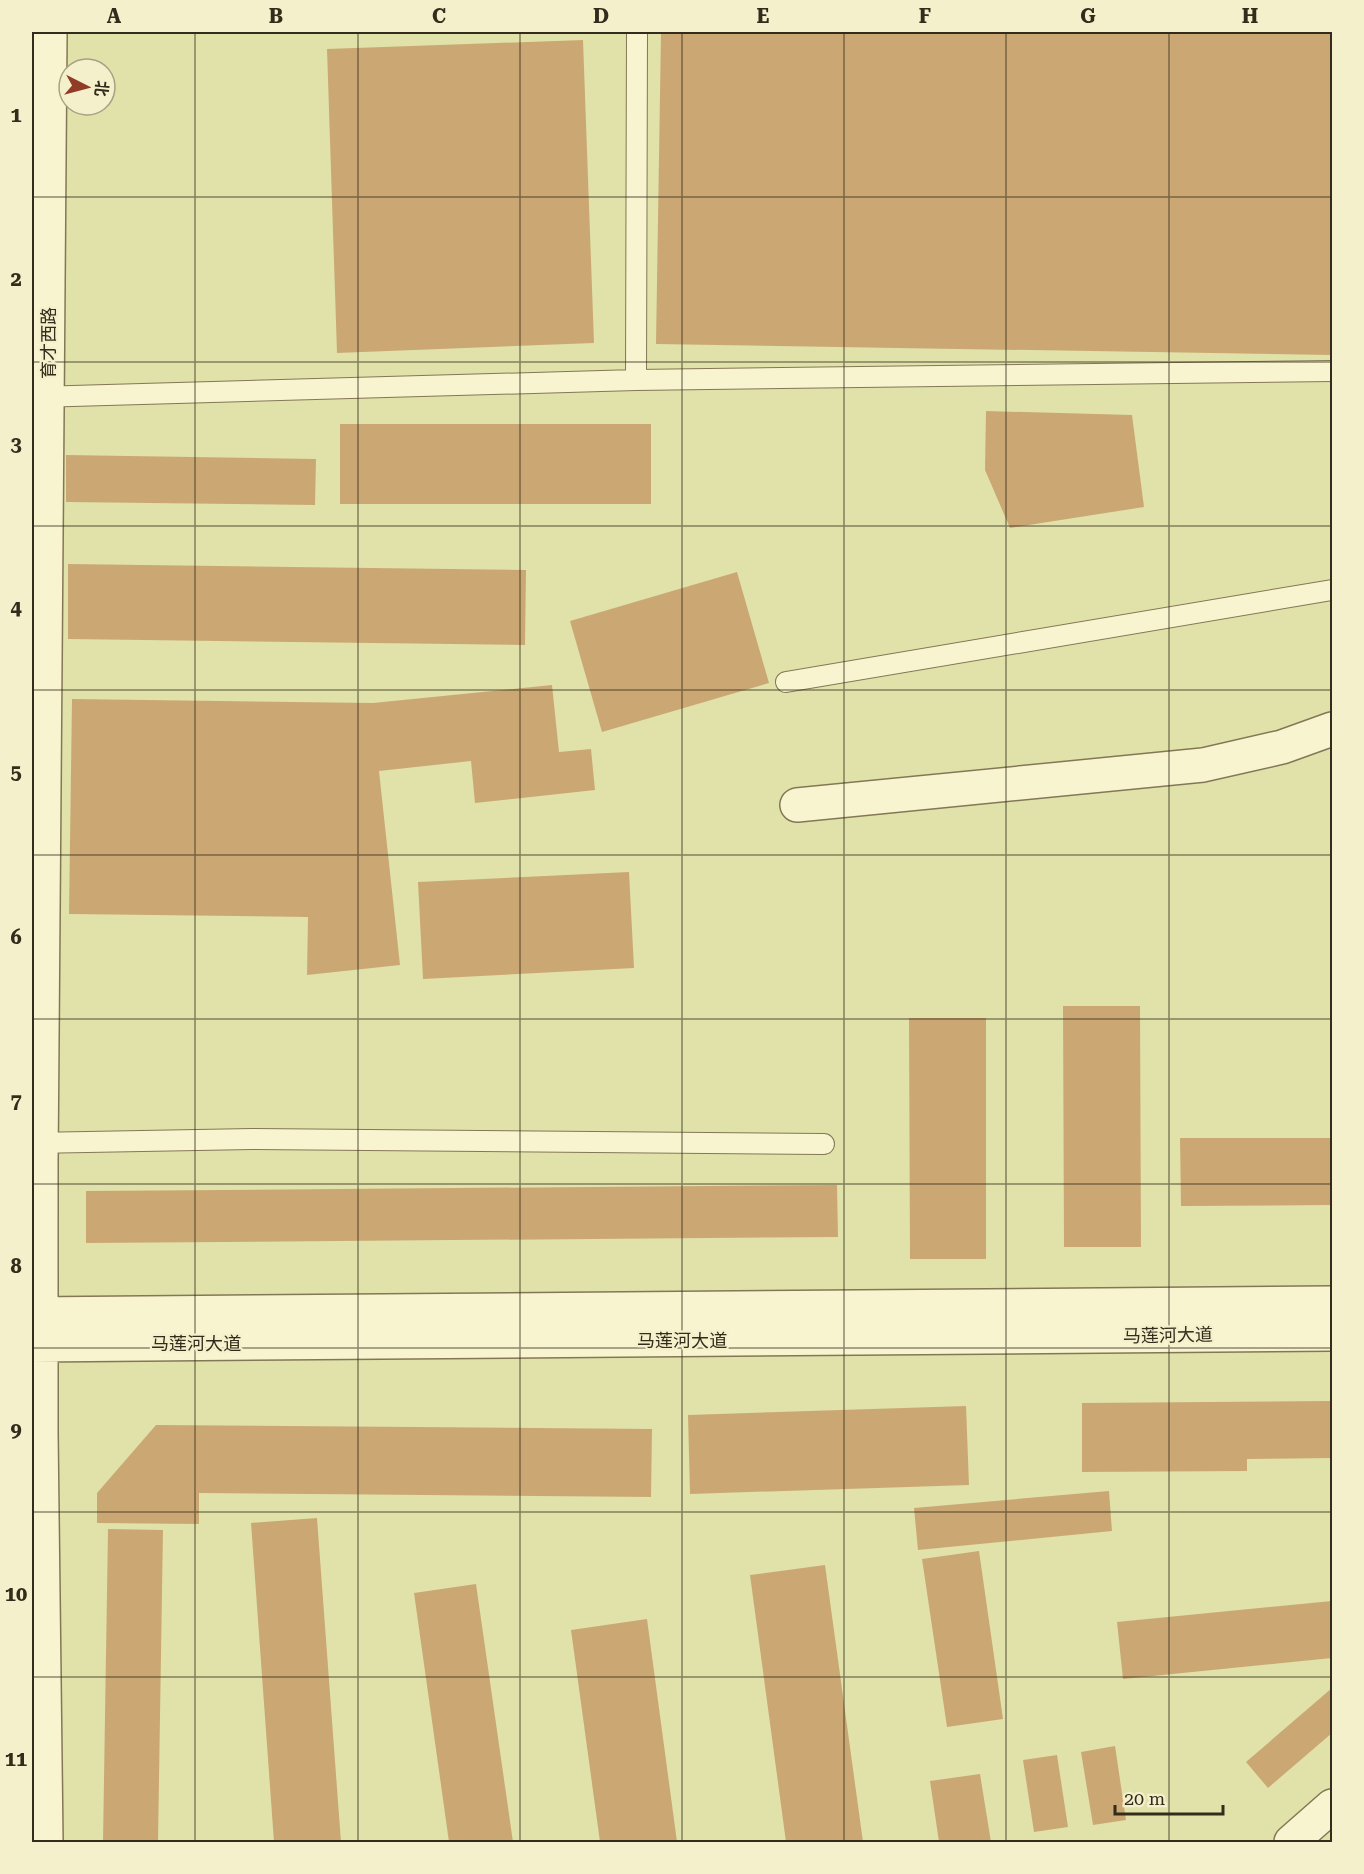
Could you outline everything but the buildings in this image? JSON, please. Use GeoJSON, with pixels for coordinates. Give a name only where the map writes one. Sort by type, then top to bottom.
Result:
{"type":"FeatureCollection","features":[{"type":"Feature","properties":{"kind":"street","name":"育才西路"},"geometry":{"type":"LineString","coordinates":[[46,1842],[36,1329],[39,397],[50,32]]}},
{"type":"Feature","properties":{"kind":"street"},"geometry":{"type":"LineString","coordinates":[[797,805],[1203,765],[1282,747],[1332,729]]}},
{"type":"Feature","properties":{"kind":"street","name":"马莲河大道"},"geometry":{"type":"LineString","coordinates":[[36,1329],[1332,1303]]}},
{"type":"Feature","properties":{"kind":"street","name":"马莲河大道"},"geometry":{"type":"LineString","coordinates":[[36,1329],[1332,1334]]}},
{"type":"Feature","properties":{"kind":"street"},"geometry":{"type":"LineString","coordinates":[[1291,1842],[1332,1806]]}},
{"type":"Feature","properties":{"kind":"lane"},"geometry":{"type":"LineString","coordinates":[[636,380],[637,32]]}},
{"type":"Feature","properties":{"kind":"lane"},"geometry":{"type":"LineString","coordinates":[[39,397],[636,380],[1332,372]]}},
{"type":"Feature","properties":{"kind":"lane"},"geometry":{"type":"LineString","coordinates":[[786,682],[1332,590]]}},
{"type":"Feature","properties":{"kind":"lane"},"geometry":{"type":"LineString","coordinates":[[37,1143],[252,1139],[824,1144]]}},
{"type":"Feature","properties":{"kind":"green space"},"geometry":{"type":"Polygon","coordinates":[[[32,32],[1332,32],[1332,1842],[32,1842],[32,32]]]}}]}
